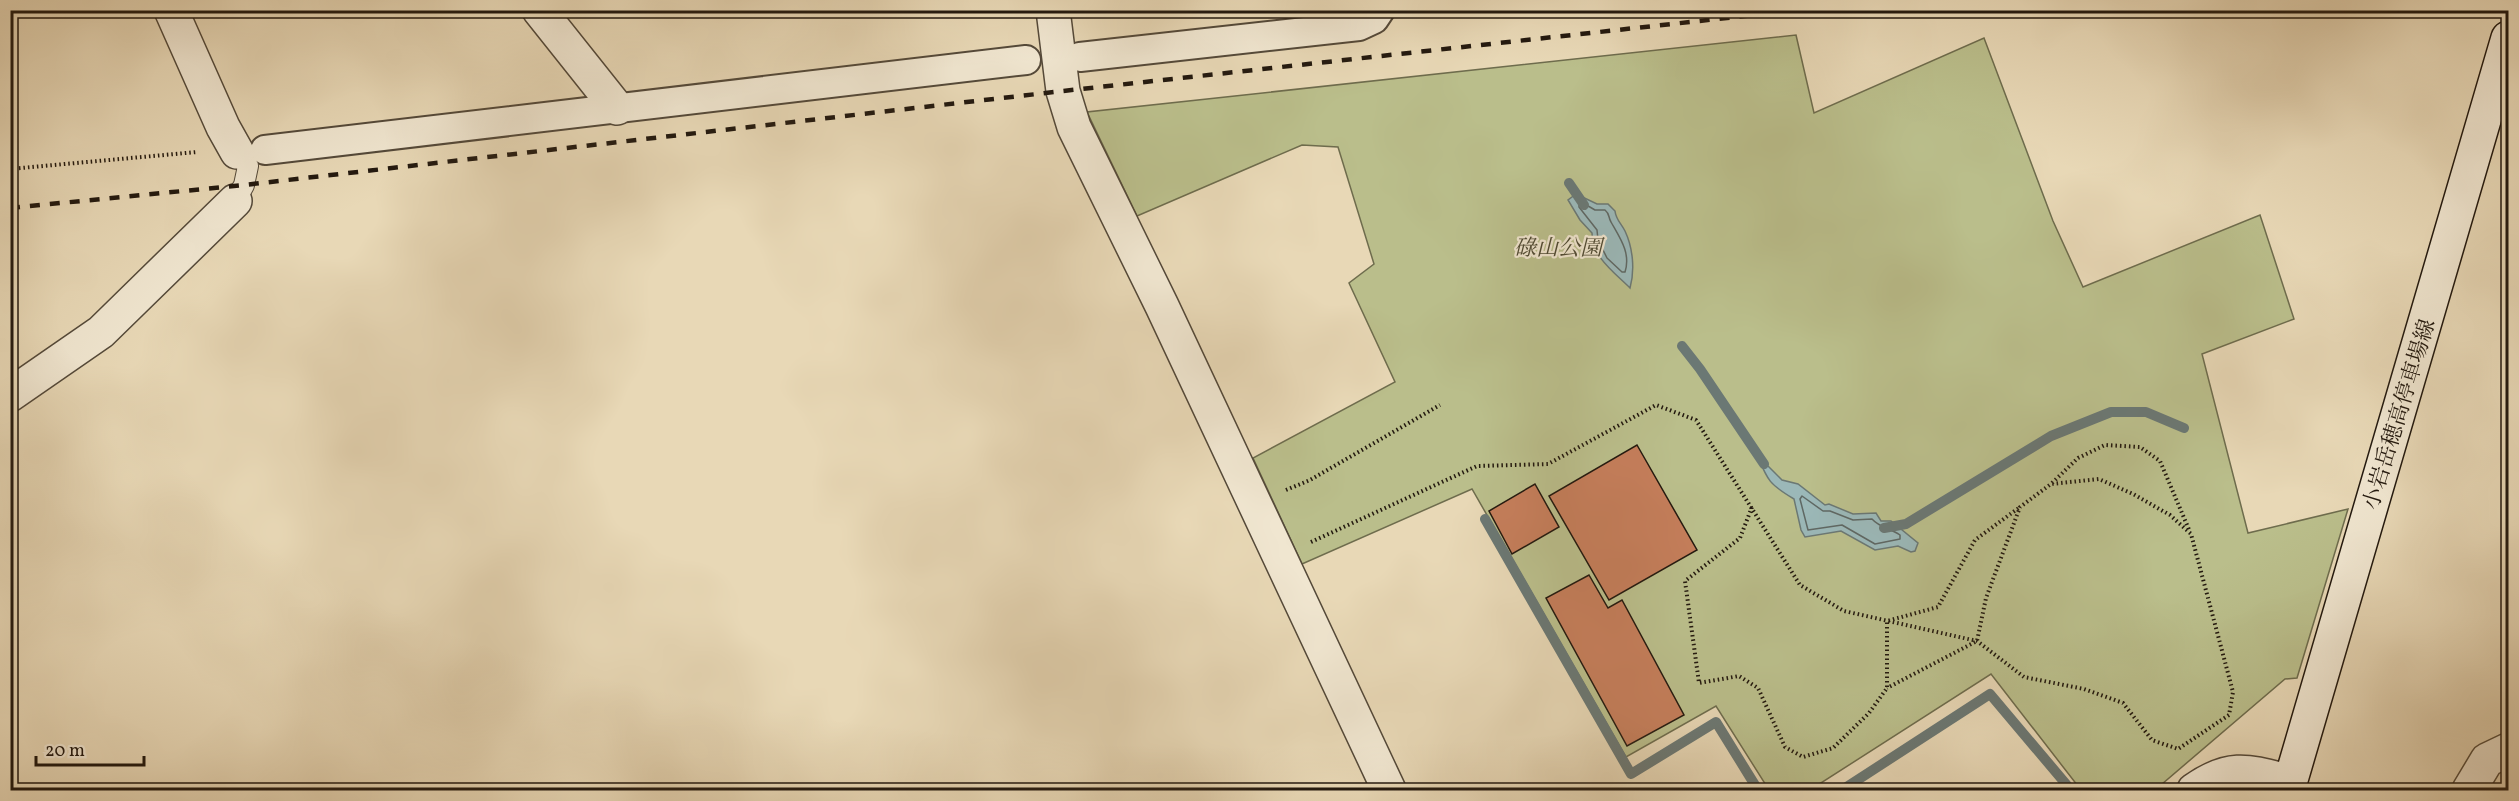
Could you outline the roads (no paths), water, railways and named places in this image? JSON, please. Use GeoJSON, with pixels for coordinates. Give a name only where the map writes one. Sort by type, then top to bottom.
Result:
{"type":"FeatureCollection","features":[{"type":"Feature","properties":{"kind":"street"},"geometry":{"type":"LineString","coordinates":[[171,10],[236,151],[1026,60]]}},
{"type":"Feature","properties":{"kind":"street"},"geometry":{"type":"LineString","coordinates":[[540,10],[617,108]]}},
{"type":"Feature","properties":{"kind":"street"},"geometry":{"type":"LineString","coordinates":[[1053,10],[1063,91],[1074,127],[1162,306],[1389,790]]}},
{"type":"Feature","properties":{"kind":"street"},"geometry":{"type":"LineString","coordinates":[[1080,57],[1359,26],[1374,20],[1380,10]]}},
{"type":"Feature","properties":{"kind":"street","name":"小岩岳穂高停車場線"},"geometry":{"type":"LineString","coordinates":[[2295,788],[2508,38]]}},
{"type":"Feature","properties":{"kind":"street"},"geometry":{"type":"LineString","coordinates":[[10,395],[101,332],[235,201]]}},
{"type":"Feature","properties":{"kind":"street"},"geometry":{"type":"LineString","coordinates":[[2469,790],[2487,760],[2508,750]]}},
{"type":"Feature","properties":{"kind":"street"},"geometry":{"type":"LineString","coordinates":[[2194,790],[2226,773],[2247,771],[2295,788]]}},
{"type":"Feature","properties":{"kind":"lane"},"geometry":{"type":"LineString","coordinates":[[235,201],[244,185],[248,166],[236,151]]}},
{"type":"Feature","properties":{"kind":"water"},"geometry":{"type":"Polygon","coordinates":[[[1576,194],[1597,204],[1608,204],[1615,211],[1628,238],[1631,252],[1633,267],[1630,288],[1600,257],[1593,242],[1592,233],[1580,220],[1568,200],[1576,194]]]}},
{"type":"Feature","properties":{"kind":"water"},"geometry":{"type":"Polygon","coordinates":[[[1757,455],[1782,480],[1798,484],[1825,505],[1829,504],[1853,514],[1876,513],[1881,521],[1891,521],[1918,543],[1915,551],[1911,552],[1898,546],[1875,550],[1841,531],[1805,537],[1801,530],[1794,499],[1770,481],[1757,455]]]}},
{"type":"Feature","properties":{"kind":"waterway"},"geometry":{"type":"LineString","coordinates":[[1569,183],[1584,205]]}},
{"type":"Feature","properties":{"kind":"waterway"},"geometry":{"type":"LineString","coordinates":[[1682,346],[1764,464]]}},
{"type":"Feature","properties":{"kind":"waterway"},"geometry":{"type":"LineString","coordinates":[[1884,528],[1906,524],[2051,436],[2111,412],[2146,412],[2184,428]]}},
{"type":"Feature","properties":{"kind":"waterway"},"geometry":{"type":"LineString","coordinates":[[1485,519],[1631,774],[1716,722],[1758,790]]}},
{"type":"Feature","properties":{"kind":"waterway"},"geometry":{"type":"LineString","coordinates":[[1842,790],[1990,694],[2071,790]]}},
{"type":"Feature","properties":{"kind":"railway"},"geometry":{"type":"LineString","coordinates":[[10,208],[244,185],[1063,91],[1799,10]]}},
{"type":"Feature","properties":{"kind":"park label","name":"碌山公園"},"geometry":{"type":"Point","coordinates":[1558,247]}}]}
